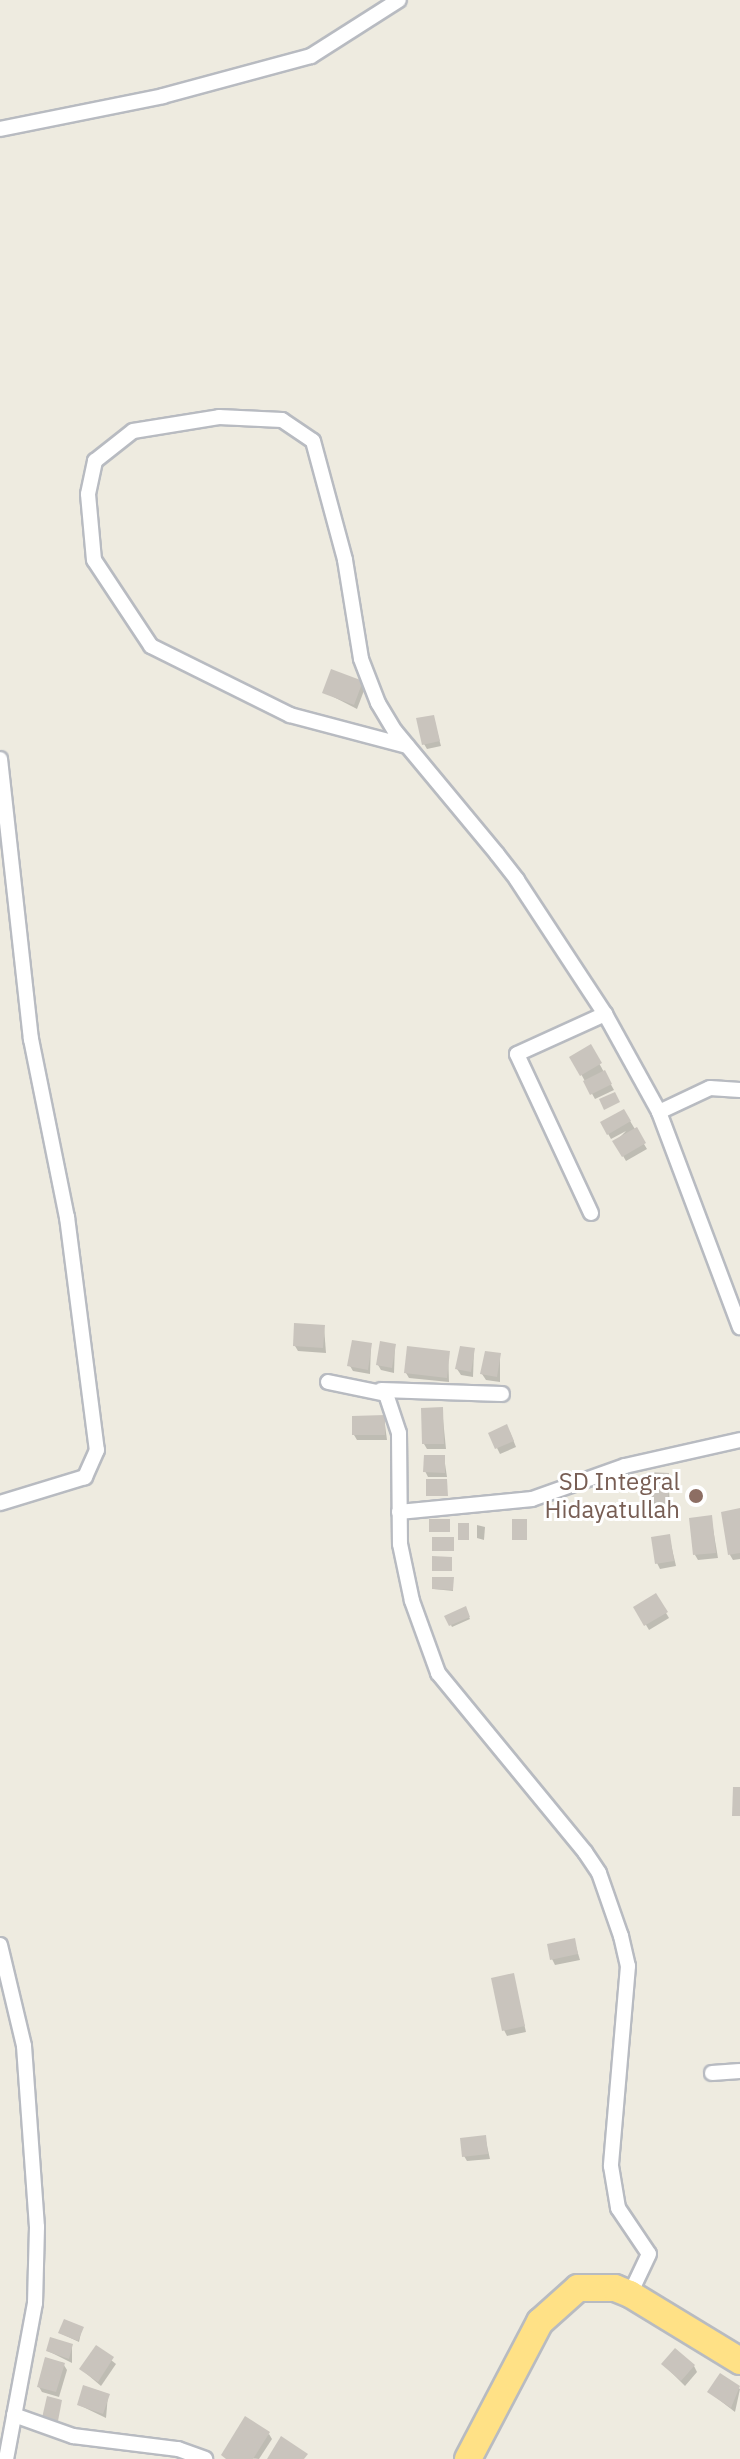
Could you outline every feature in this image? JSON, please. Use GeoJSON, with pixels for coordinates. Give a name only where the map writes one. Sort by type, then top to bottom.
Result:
{"type":"FeatureCollection","features":[{"type":"Feature","properties":{"kind":"highway"},"geometry":{"type":"LineString","coordinates":[[468,2459],[524,2348],[554,2306],[591,2285],[630,2294],[740,2361]]}},
{"type":"Feature","properties":{"kind":"street"},"geometry":{"type":"LineString","coordinates":[[0,129],[176,93],[311,56],[399,0]]}},
{"type":"Feature","properties":{"kind":"street"},"geometry":{"type":"LineString","coordinates":[[407,746],[290,715],[151,646],[94,560],[88,494],[95,461],[118,439],[157,424],[219,417],[282,420],[301,429],[318,453],[345,560],[361,659],[378,703],[407,746],[517,880],[605,1014],[659,1112],[740,1327]]}},
{"type":"Feature","properties":{"kind":"street"},"geometry":{"type":"LineString","coordinates":[[0,759],[31,1039],[67,1217],[97,1450],[85,1477],[0,1503]]}},
{"type":"Feature","properties":{"kind":"street"},"geometry":{"type":"LineString","coordinates":[[591,1213],[517,1054],[605,1014]]}},
{"type":"Feature","properties":{"kind":"street"},"geometry":{"type":"LineString","coordinates":[[659,1112],[710,1088],[740,1090]]}},
{"type":"Feature","properties":{"kind":"street"},"geometry":{"type":"LineString","coordinates":[[328,1382],[381,1390],[502,1394]]}},
{"type":"Feature","properties":{"kind":"street"},"geometry":{"type":"LineString","coordinates":[[381,1390],[399,1433],[399,1512],[412,1601],[444,1687],[585,1852],[599,1873],[621,1936],[628,1966],[611,2166],[618,2208],[649,2249],[630,2294]]}},
{"type":"Feature","properties":{"kind":"street"},"geometry":{"type":"LineString","coordinates":[[399,1512],[532,1499],[625,1466],[740,1440]]}},
{"type":"Feature","properties":{"kind":"street"},"geometry":{"type":"LineString","coordinates":[[0,1945],[24,2046],[37,2227],[35,2303],[6,2459]]}},
{"type":"Feature","properties":{"kind":"street"},"geometry":{"type":"LineString","coordinates":[[712,2073],[740,2071]]}},
{"type":"Feature","properties":{"kind":"street"},"geometry":{"type":"LineString","coordinates":[[14,2415],[73,2436],[178,2449],[205,2459]]}},
{"type":"Feature","properties":{"kind":"building"},"geometry":{"type":"Polygon","coordinates":[[[331,669],[363,681],[354,705],[322,693],[331,669]]]}},
{"type":"Feature","properties":{"kind":"building"},"geometry":{"type":"Polygon","coordinates":[[[434,715],[440,741],[422,745],[416,718],[434,715]]]}},
{"type":"Feature","properties":{"kind":"building"},"geometry":{"type":"Polygon","coordinates":[[[591,1044],[602,1063],[580,1076],[569,1057],[591,1044]]]}},
{"type":"Feature","properties":{"kind":"building"},"geometry":{"type":"Polygon","coordinates":[[[605,1070],[612,1084],[590,1095],[583,1081],[605,1070]]]}},
{"type":"Feature","properties":{"kind":"building"},"geometry":{"type":"Polygon","coordinates":[[[615,1092],[620,1102],[604,1110],[599,1099],[615,1092]]]}},
{"type":"Feature","properties":{"kind":"building"},"geometry":{"type":"Polygon","coordinates":[[[624,1109],[631,1121],[607,1135],[600,1122],[624,1109]]]}},
{"type":"Feature","properties":{"kind":"building"},"geometry":{"type":"Polygon","coordinates":[[[637,1127],[646,1143],[622,1157],[612,1141],[637,1127]]]}},
{"type":"Feature","properties":{"kind":"building"},"geometry":{"type":"Polygon","coordinates":[[[294,1323],[325,1325],[323,1348],[293,1346],[294,1323]]]}},
{"type":"Feature","properties":{"kind":"building"},"geometry":{"type":"Polygon","coordinates":[[[352,1340],[372,1343],[368,1370],[347,1366],[352,1340]]]}},
{"type":"Feature","properties":{"kind":"building"},"geometry":{"type":"Polygon","coordinates":[[[380,1341],[396,1344],[392,1368],[376,1365],[380,1341]]]}},
{"type":"Feature","properties":{"kind":"building"},"geometry":{"type":"Polygon","coordinates":[[[407,1346],[450,1351],[447,1378],[404,1373],[407,1346]]]}},
{"type":"Feature","properties":{"kind":"building"},"geometry":{"type":"Polygon","coordinates":[[[460,1346],[475,1348],[471,1372],[455,1369],[460,1346]]]}},
{"type":"Feature","properties":{"kind":"building"},"geometry":{"type":"Polygon","coordinates":[[[485,1351],[501,1353],[497,1377],[480,1374],[485,1351]]]}},
{"type":"Feature","properties":{"kind":"building"},"geometry":{"type":"Polygon","coordinates":[[[443,1407],[444,1444],[422,1444],[421,1408],[443,1407]]]}},
{"type":"Feature","properties":{"kind":"building"},"geometry":{"type":"Polygon","coordinates":[[[385,1415],[385,1435],[352,1435],[352,1416],[385,1415]]]}},
{"type":"Feature","properties":{"kind":"building"},"geometry":{"type":"Polygon","coordinates":[[[507,1424],[514,1441],[495,1449],[488,1433],[507,1424]]]}},
{"type":"Feature","properties":{"kind":"building"},"geometry":{"type":"Polygon","coordinates":[[[424,1455],[445,1455],[445,1473],[423,1472],[424,1455]]]}},
{"type":"Feature","properties":{"kind":"building"},"geometry":{"type":"Polygon","coordinates":[[[649,1472],[669,1473],[668,1503],[648,1502],[649,1472]]]}},
{"type":"Feature","properties":{"kind":"building"},"geometry":{"type":"Polygon","coordinates":[[[426,1479],[447,1479],[448,1496],[426,1496],[426,1479]]]}},
{"type":"Feature","properties":{"kind":"building"},"geometry":{"type":"Polygon","coordinates":[[[740,1508],[740,1553],[728,1555],[721,1512],[740,1508]]]}},
{"type":"Feature","properties":{"kind":"building"},"geometry":{"type":"Polygon","coordinates":[[[712,1515],[716,1553],[693,1555],[689,1518],[712,1515]]]}},
{"type":"Feature","properties":{"kind":"building"},"geometry":{"type":"Polygon","coordinates":[[[429,1519],[450,1519],[450,1532],[429,1532],[429,1519]]]}},
{"type":"Feature","properties":{"kind":"building"},"geometry":{"type":"Polygon","coordinates":[[[512,1519],[527,1519],[527,1540],[512,1540],[512,1519]]]}},
{"type":"Feature","properties":{"kind":"building"},"geometry":{"type":"Polygon","coordinates":[[[458,1523],[469,1523],[469,1540],[458,1540],[458,1523]]]}},
{"type":"Feature","properties":{"kind":"building"},"geometry":{"type":"Polygon","coordinates":[[[670,1534],[674,1561],[655,1564],[651,1537],[670,1534]]]}},
{"type":"Feature","properties":{"kind":"building"},"geometry":{"type":"Polygon","coordinates":[[[432,1537],[454,1537],[454,1551],[432,1551],[432,1537]]]}},
{"type":"Feature","properties":{"kind":"building"},"geometry":{"type":"Polygon","coordinates":[[[432,1556],[452,1557],[452,1571],[432,1571],[432,1556]]]}},
{"type":"Feature","properties":{"kind":"building"},"geometry":{"type":"Polygon","coordinates":[[[432,1577],[454,1577],[453,1590],[432,1589],[432,1577]]]}},
{"type":"Feature","properties":{"kind":"building"},"geometry":{"type":"Polygon","coordinates":[[[656,1593],[668,1612],[644,1626],[633,1607],[656,1593]]]}},
{"type":"Feature","properties":{"kind":"building"},"geometry":{"type":"Polygon","coordinates":[[[466,1606],[470,1617],[449,1626],[444,1616],[466,1606]]]}},
{"type":"Feature","properties":{"kind":"building"},"geometry":{"type":"Polygon","coordinates":[[[733,1787],[740,1787],[740,1816],[732,1816],[733,1787]]]}},
{"type":"Feature","properties":{"kind":"building"},"geometry":{"type":"Polygon","coordinates":[[[575,1938],[578,1954],[550,1960],[547,1944],[575,1938]]]}},
{"type":"Feature","properties":{"kind":"building"},"geometry":{"type":"Polygon","coordinates":[[[514,1973],[525,2026],[502,2031],[491,1978],[514,1973]]]}},
{"type":"Feature","properties":{"kind":"building"},"geometry":{"type":"Polygon","coordinates":[[[486,2135],[488,2154],[462,2157],[460,2138],[486,2135]]]}},
{"type":"Feature","properties":{"kind":"building"},"geometry":{"type":"Polygon","coordinates":[[[64,2319],[84,2327],[78,2341],[58,2333],[64,2319]]]}},
{"type":"Feature","properties":{"kind":"building"},"geometry":{"type":"Polygon","coordinates":[[[50,2337],[73,2344],[69,2359],[46,2351],[50,2337]]]}},
{"type":"Feature","properties":{"kind":"building"},"geometry":{"type":"Polygon","coordinates":[[[96,2345],[114,2357],[98,2382],[79,2369],[96,2345]]]}},
{"type":"Feature","properties":{"kind":"building"},"geometry":{"type":"Polygon","coordinates":[[[675,2348],[695,2365],[681,2381],[661,2364],[675,2348]]]}},
{"type":"Feature","properties":{"kind":"building"},"geometry":{"type":"Polygon","coordinates":[[[45,2357],[65,2363],[56,2392],[37,2387],[45,2357]]]}},
{"type":"Feature","properties":{"kind":"building"},"geometry":{"type":"Polygon","coordinates":[[[720,2373],[740,2386],[731,2408],[707,2392],[720,2373]]]}},
{"type":"Feature","properties":{"kind":"building"},"geometry":{"type":"Polygon","coordinates":[[[83,2385],[110,2394],[103,2414],[77,2405],[83,2385]]]}},
{"type":"Feature","properties":{"kind":"building"},"geometry":{"type":"Polygon","coordinates":[[[47,2396],[62,2400],[58,2421],[42,2418],[47,2396]]]}},
{"type":"Feature","properties":{"kind":"building"},"geometry":{"type":"Polygon","coordinates":[[[245,2416],[270,2432],[253,2459],[226,2459],[221,2455],[245,2416]]]}},
{"type":"Feature","properties":{"kind":"building"},"geometry":{"type":"Polygon","coordinates":[[[281,2436],[308,2454],[304,2459],[267,2459],[281,2436]]]}},
{"type":"Feature","properties":{"kind":"place","name":"SD Integral Hidayatullah"},"geometry":{"type":"Point","coordinates":[696,1496]}}]}
